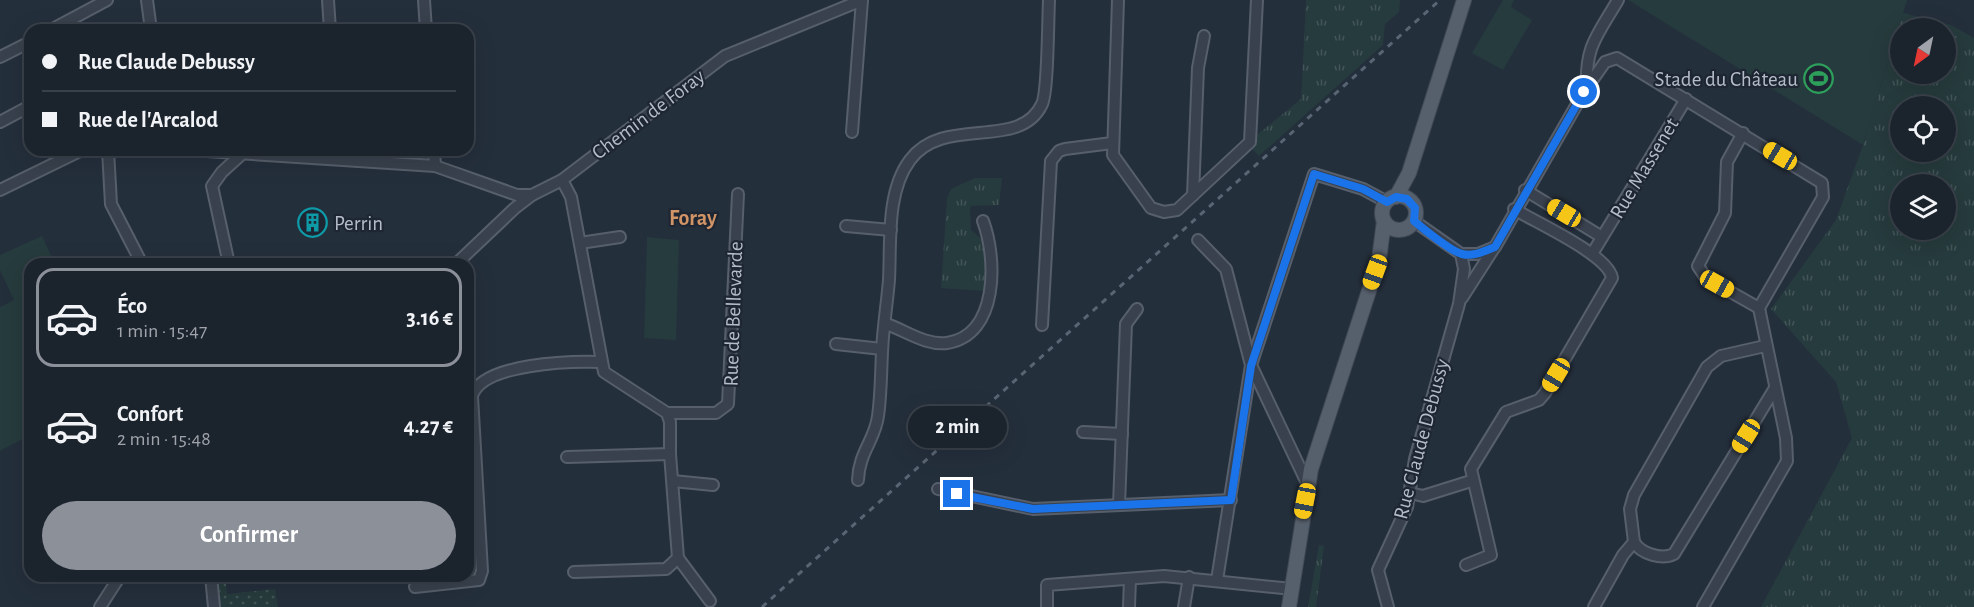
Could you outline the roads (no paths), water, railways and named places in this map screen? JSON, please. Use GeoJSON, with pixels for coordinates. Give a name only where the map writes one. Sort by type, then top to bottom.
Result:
{"type":"FeatureCollection","features":[{"type":"Feature","properties":{"kind":"main road"},"geometry":{"type":"LineString","coordinates":[[1289,607],[1308,485],[1379,260],[1384,221],[1382,210],[1396,199],[1409,173],[1464,0]]}},
{"type":"Feature","properties":{"kind":"main road"},"geometry":{"type":"LineString","coordinates":[[1379,260],[1399,231],[1414,221],[1415,208],[1396,199]]}},
{"type":"Feature","properties":{"kind":"main road"},"geometry":{"type":"LineString","coordinates":[[1384,221],[1392,229],[1399,231]]}},
{"type":"Feature","properties":{"kind":"street"},"geometry":{"type":"LineString","coordinates":[[62,24],[107,0]]}},
{"type":"Feature","properties":{"kind":"street"},"geometry":{"type":"LineString","coordinates":[[147,0],[150,24]]}},
{"type":"Feature","properties":{"kind":"street"},"geometry":{"type":"LineString","coordinates":[[328,0],[330,24]]}},
{"type":"Feature","properties":{"kind":"street"},"geometry":{"type":"LineString","coordinates":[[424,0],[426,24]]}},
{"type":"Feature","properties":{"kind":"street"},"geometry":{"type":"LineString","coordinates":[[852,132],[862,0]]}},
{"type":"Feature","properties":{"kind":"street","name":"Chemin de Foray"},"geometry":{"type":"LineString","coordinates":[[463,258],[532,195],[562,180],[725,56],[862,0]]}},
{"type":"Feature","properties":{"kind":"street"},"geometry":{"type":"LineString","coordinates":[[858,480],[861,454],[878,419],[891,230],[899,182],[910,159],[921,148],[944,137],[1011,129],[1029,119],[1042,105],[1049,0]]}},
{"type":"Feature","properties":{"kind":"street"},"geometry":{"type":"LineString","coordinates":[[1118,0],[1113,155],[1151,208],[1164,212],[1177,210],[1242,152],[1250,142],[1257,0]]}},
{"type":"Feature","properties":{"kind":"street"},"geometry":{"type":"LineString","coordinates":[[1587,88],[1586,62],[1589,50],[1618,0]]}},
{"type":"Feature","properties":{"kind":"street"},"geometry":{"type":"LineString","coordinates":[[1193,195],[1198,68],[1204,36]]}},
{"type":"Feature","properties":{"kind":"street"},"geometry":{"type":"LineString","coordinates":[[0,57],[24,45]]}},
{"type":"Feature","properties":{"kind":"street","name":"Rue Claude Debussy"},"geometry":{"type":"LineString","coordinates":[[1459,304],[1495,247],[1525,190],[1605,62],[1617,58],[1686,99]]}},
{"type":"Feature","properties":{"kind":"street"},"geometry":{"type":"LineString","coordinates":[[1686,99],[1817,178],[1824,189],[1816,211],[1759,308],[1786,438],[1787,461],[1703,607]]}},
{"type":"Feature","properties":{"kind":"street","name":"Rue Massenet"},"geometry":{"type":"LineString","coordinates":[[1592,254],[1686,99]]}},
{"type":"Feature","properties":{"kind":"street"},"geometry":{"type":"LineString","coordinates":[[0,123],[24,109]]}},
{"type":"Feature","properties":{"kind":"street"},"geometry":{"type":"LineString","coordinates":[[1743,133],[1727,162],[1725,213],[1698,266],[1706,278],[1759,308]]}},
{"type":"Feature","properties":{"kind":"street"},"geometry":{"type":"LineString","coordinates":[[1042,325],[1052,161],[1059,151],[1065,148],[1112,143]]}},
{"type":"Feature","properties":{"kind":"street"},"geometry":{"type":"LineString","coordinates":[[0,190],[70,156]]}},
{"type":"Feature","properties":{"kind":"street"},"geometry":{"type":"LineString","coordinates":[[108,156],[111,204],[139,258]]}},
{"type":"Feature","properties":{"kind":"street"},"geometry":{"type":"LineString","coordinates":[[229,258],[212,186],[222,172],[240,156]]}},
{"type":"Feature","properties":{"kind":"street"},"geometry":{"type":"LineString","coordinates":[[352,156],[435,166],[517,195],[532,195]]}},
{"type":"Feature","properties":{"kind":"street"},"geometry":{"type":"LineString","coordinates":[[434,156],[435,166]]}},
{"type":"Feature","properties":{"kind":"street"},"geometry":{"type":"LineString","coordinates":[[1217,580],[1251,366],[1314,174],[1396,199]]}},
{"type":"Feature","properties":{"kind":"street"},"geometry":{"type":"LineString","coordinates":[[562,180],[571,197],[601,362],[609,377],[667,413],[670,422],[670,454],[678,558],[711,601]]}},
{"type":"Feature","properties":{"kind":"street","name":"Rue Massenet"},"geometry":{"type":"LineString","coordinates":[[1525,190],[1602,237]]}},
{"type":"Feature","properties":{"kind":"street","name":"Rue de Bellevarde"},"geometry":{"type":"LineString","coordinates":[[667,413],[716,413],[728,404],[738,194]]}},
{"type":"Feature","properties":{"kind":"street"},"geometry":{"type":"LineString","coordinates":[[1466,565],[1491,555],[1471,481],[1471,469],[1500,418],[1506,412],[1539,399],[1545,393],[1612,278],[1608,268],[1592,254],[1514,209]]}},
{"type":"Feature","properties":{"kind":"street"},"geometry":{"type":"LineString","coordinates":[[1414,221],[1461,254],[1478,254],[1495,247]]}},
{"type":"Feature","properties":{"kind":"street"},"geometry":{"type":"LineString","coordinates":[[886,324],[924,340],[946,343],[964,336],[979,323],[988,301],[991,280],[990,238],[983,222]]}},
{"type":"Feature","properties":{"kind":"street"},"geometry":{"type":"LineString","coordinates":[[846,226],[891,230]]}},
{"type":"Feature","properties":{"kind":"street"},"geometry":{"type":"LineString","coordinates":[[580,243],[620,237]]}},
{"type":"Feature","properties":{"kind":"street"},"geometry":{"type":"LineString","coordinates":[[1198,240],[1226,269],[1251,366],[1308,485]]}},
{"type":"Feature","properties":{"kind":"street","name":"Rue Claude Debussy"},"geometry":{"type":"LineString","coordinates":[[1388,607],[1378,570],[1407,507],[1415,459],[1459,304],[1464,269],[1461,254]]}},
{"type":"Feature","properties":{"kind":"street"},"geometry":{"type":"LineString","coordinates":[[1119,505],[1126,324],[1137,309]]}},
{"type":"Feature","properties":{"kind":"street"},"geometry":{"type":"LineString","coordinates":[[836,344],[882,349]]}},
{"type":"Feature","properties":{"kind":"street"},"geometry":{"type":"LineString","coordinates":[[1766,346],[1721,356],[1707,367],[1634,495],[1630,509],[1634,542],[1637,548],[1659,556],[1674,554],[1775,388]]}},
{"type":"Feature","properties":{"kind":"street"},"geometry":{"type":"LineString","coordinates":[[474,392],[478,385],[529,366],[570,361],[601,362]]}},
{"type":"Feature","properties":{"kind":"street"},"geometry":{"type":"LineString","coordinates":[[1083,432],[1122,434]]}},
{"type":"Feature","properties":{"kind":"street"},"geometry":{"type":"LineString","coordinates":[[567,457],[670,454]]}},
{"type":"Feature","properties":{"kind":"street"},"geometry":{"type":"LineString","coordinates":[[673,481],[713,485]]}},
{"type":"Feature","properties":{"kind":"street"},"geometry":{"type":"LineString","coordinates":[[1410,493],[1423,496],[1471,481]]}},
{"type":"Feature","properties":{"kind":"street"},"geometry":{"type":"LineString","coordinates":[[938,489],[1033,509],[1231,500]]}},
{"type":"Feature","properties":{"kind":"street"},"geometry":{"type":"LineString","coordinates":[[474,490],[482,571],[478,580],[474,580]]}},
{"type":"Feature","properties":{"kind":"street"},"geometry":{"type":"LineString","coordinates":[[1594,607],[1623,555],[1634,542]]}},
{"type":"Feature","properties":{"kind":"street"},"geometry":{"type":"LineString","coordinates":[[574,572],[666,569],[678,558]]}},
{"type":"Feature","properties":{"kind":"street"},"geometry":{"type":"LineString","coordinates":[[1047,607],[1047,585],[1189,577],[1292,589]]}},
{"type":"Feature","properties":{"kind":"street"},"geometry":{"type":"LineString","coordinates":[[1184,607],[1189,577]]}},
{"type":"Feature","properties":{"kind":"street"},"geometry":{"type":"LineString","coordinates":[[1129,607],[1130,579]]}},
{"type":"Feature","properties":{"kind":"street"},"geometry":{"type":"LineString","coordinates":[[100,607],[116,582]]}},
{"type":"Feature","properties":{"kind":"street"},"geometry":{"type":"LineString","coordinates":[[212,582],[214,607]]}},
{"type":"Feature","properties":{"kind":"street"},"geometry":{"type":"LineString","coordinates":[[415,587],[460,582]]}},
{"type":"Feature","properties":{"kind":"railway"},"geometry":{"type":"LineString","coordinates":[[762,607],[1440,0]]}},
{"type":"Feature","properties":{"kind":"place","name":"Stade du Château"},"geometry":{"type":"Point","coordinates":[1819,79]}},
{"type":"Feature","properties":{"kind":"place","name":"Perrin"},"geometry":{"type":"Point","coordinates":[313,223]}},
{"type":"Feature","properties":{"kind":"district","name":"Foray"},"geometry":{"type":"Point","coordinates":[693,217]}}]}
